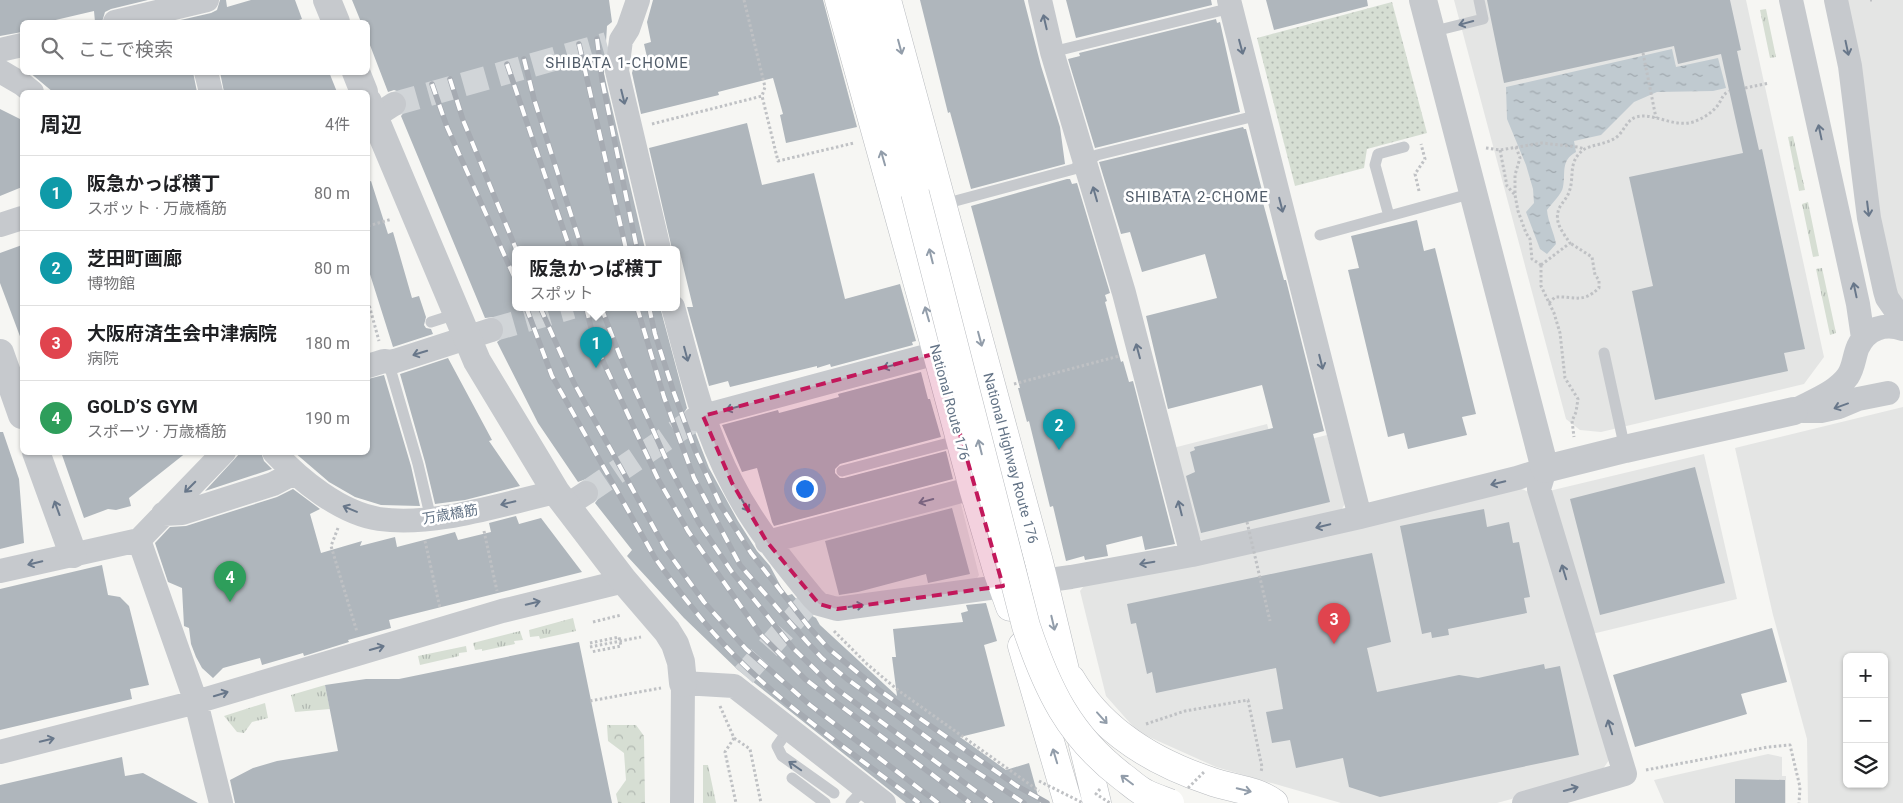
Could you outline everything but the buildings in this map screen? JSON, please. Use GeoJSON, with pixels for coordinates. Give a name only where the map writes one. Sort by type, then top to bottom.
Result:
{"type":"FeatureCollection","features":[{"type":"Feature","properties":{"kind":"highway","name":"National Route 176"},"geometry":{"type":"LineString","coordinates":[[839,0],[973,488],[996,587],[1068,803]]}},
{"type":"Feature","properties":{"kind":"highway","name":"National Highway Route 176"},"geometry":{"type":"LineString","coordinates":[[862,0],[915,193],[1026,626],[1046,681],[1065,715],[1079,735],[1106,764],[1145,793],[1170,803]]}},
{"type":"Feature","properties":{"kind":"highway","name":"National Highway Route 176"},"geometry":{"type":"LineString","coordinates":[[887,0],[944,204],[1063,664],[1074,683],[1100,716],[1129,743],[1161,762],[1210,782],[1264,796],[1274,803]]}},
{"type":"Feature","properties":{"kind":"highway"},"geometry":{"type":"LineString","coordinates":[[1063,664],[1097,798]]}},
{"type":"Feature","properties":{"kind":"street"},"geometry":{"type":"LineString","coordinates":[[328,0],[335,20]]}},
{"type":"Feature","properties":{"kind":"street"},"geometry":{"type":"LineString","coordinates":[[638,0],[628,28],[614,42],[617,71],[658,246]]}},
{"type":"Feature","properties":{"kind":"street"},"geometry":{"type":"LineString","coordinates":[[1040,0],[1052,52],[1124,293],[1192,555]]}},
{"type":"Feature","properties":{"kind":"street"},"geometry":{"type":"LineString","coordinates":[[1423,0],[1545,470],[1539,489],[1624,774],[1524,803]]}},
{"type":"Feature","properties":{"kind":"street"},"geometry":{"type":"LineString","coordinates":[[1791,0],[1860,313],[1863,338]]}},
{"type":"Feature","properties":{"kind":"street"},"geometry":{"type":"LineString","coordinates":[[1836,0],[1850,66],[1871,228],[1885,291],[1903,321]]}},
{"type":"Feature","properties":{"kind":"street"},"geometry":{"type":"LineString","coordinates":[[1230,4],[1360,517]]}},
{"type":"Feature","properties":{"kind":"street"},"geometry":{"type":"LineString","coordinates":[[127,20],[196,9]]}},
{"type":"Feature","properties":{"kind":"street"},"geometry":{"type":"LineString","coordinates":[[0,50],[20,45]]}},
{"type":"Feature","properties":{"kind":"street"},"geometry":{"type":"LineString","coordinates":[[0,71],[30,90]]}},
{"type":"Feature","properties":{"kind":"street"},"geometry":{"type":"LineString","coordinates":[[207,75],[210,90]]}},
{"type":"Feature","properties":{"kind":"street"},"geometry":{"type":"LineString","coordinates":[[357,75],[365,90]]}},
{"type":"Feature","properties":{"kind":"street"},"geometry":{"type":"LineString","coordinates":[[373,107],[443,318],[479,334]]}},
{"type":"Feature","properties":{"kind":"street"},"geometry":{"type":"LineString","coordinates":[[0,225],[20,219]]}},
{"type":"Feature","properties":{"kind":"street"},"geometry":{"type":"LineString","coordinates":[[674,311],[699,418],[732,483],[767,542],[814,601],[837,608],[1043,581],[1192,555],[1360,517],[1517,478],[1625,448],[1794,411],[1821,411],[1839,407],[1858,399],[1899,391]]}},
{"type":"Feature","properties":{"kind":"street"},"geometry":{"type":"LineString","coordinates":[[1794,411],[1834,390],[1848,376],[1855,360],[1857,349],[1863,338],[1872,331],[1883,326],[1894,326],[1903,329]]}},
{"type":"Feature","properties":{"kind":"street"},"geometry":{"type":"LineString","coordinates":[[376,364],[392,362],[479,334]]}},
{"type":"Feature","properties":{"kind":"street"},"geometry":{"type":"LineString","coordinates":[[479,334],[477,361],[570,497],[624,581],[654,615],[675,644],[681,662],[672,685],[682,803]]}},
{"type":"Feature","properties":{"kind":"street"},"geometry":{"type":"LineString","coordinates":[[0,353],[20,409]]}},
{"type":"Feature","properties":{"kind":"street"},"geometry":{"type":"LineString","coordinates":[[699,418],[937,354]]}},
{"type":"Feature","properties":{"kind":"street"},"geometry":{"type":"LineString","coordinates":[[1855,360],[1858,373],[1865,383],[1876,390],[1899,391]]}},
{"type":"Feature","properties":{"kind":"street"},"geometry":{"type":"LineString","coordinates":[[37,455],[73,554]]}},
{"type":"Feature","properties":{"kind":"street"},"geometry":{"type":"LineString","coordinates":[[0,571],[139,540],[221,455]]}},
{"type":"Feature","properties":{"kind":"street","name":"万歳橋筋"},"geometry":{"type":"LineString","coordinates":[[277,455],[294,473],[346,508],[378,519],[426,520],[479,510],[570,497]]}},
{"type":"Feature","properties":{"kind":"street"},"geometry":{"type":"LineString","coordinates":[[163,514],[182,513],[192,510],[274,484],[294,473]]}},
{"type":"Feature","properties":{"kind":"street"},"geometry":{"type":"LineString","coordinates":[[767,542],[973,488]]}},
{"type":"Feature","properties":{"kind":"street"},"geometry":{"type":"LineString","coordinates":[[139,540],[196,702],[221,803]]}},
{"type":"Feature","properties":{"kind":"street"},"geometry":{"type":"LineString","coordinates":[[0,752],[196,702],[502,611],[624,581]]}},
{"type":"Feature","properties":{"kind":"street"},"geometry":{"type":"LineString","coordinates":[[672,685],[732,688],[789,729],[858,796],[884,803]]}},
{"type":"Feature","properties":{"kind":"lane"},"geometry":{"type":"LineString","coordinates":[[1431,32],[1483,18],[1479,0]]}},
{"type":"Feature","properties":{"kind":"lane"},"geometry":{"type":"LineString","coordinates":[[1052,52],[1230,4]]}},
{"type":"Feature","properties":{"kind":"lane"},"geometry":{"type":"LineString","coordinates":[[944,204],[1074,169],[1098,155],[1258,114]]}},
{"type":"Feature","properties":{"kind":"lane"},"geometry":{"type":"LineString","coordinates":[[1389,216],[1375,164],[1378,154],[1404,147]]}},
{"type":"Feature","properties":{"kind":"lane"},"geometry":{"type":"LineString","coordinates":[[1320,235],[1473,193]]}},
{"type":"Feature","properties":{"kind":"lane"},"geometry":{"type":"LineString","coordinates":[[1604,353],[1625,448]]}},
{"type":"Feature","properties":{"kind":"lane"},"geometry":{"type":"LineString","coordinates":[[376,364],[390,368],[418,464],[426,520]]}},
{"type":"Feature","properties":{"kind":"lane"},"geometry":{"type":"LineString","coordinates":[[842,471],[960,440]]}},
{"type":"Feature","properties":{"kind":"lane"},"geometry":{"type":"LineString","coordinates":[[789,729],[778,746],[782,756],[834,793]]}},
{"type":"Feature","properties":{"kind":"lane"},"geometry":{"type":"LineString","coordinates":[[792,778],[825,803]]}},
{"type":"Feature","properties":{"kind":"path"},"geometry":{"type":"LineString","coordinates":[[744,0],[766,86],[762,96],[778,162],[877,138]]}},
{"type":"Feature","properties":{"kind":"path"},"geometry":{"type":"LineString","coordinates":[[1643,53],[1656,119]]}},
{"type":"Feature","properties":{"kind":"path"},"geometry":{"type":"LineString","coordinates":[[1745,88],[1767,83]]}},
{"type":"Feature","properties":{"kind":"path"},"geometry":{"type":"LineString","coordinates":[[1485,148],[1500,150],[1542,143],[1584,149],[1603,145],[1617,136],[1626,124],[1634,118],[1648,116],[1682,123],[1692,122],[1712,112],[1719,104],[1722,96],[1729,91]]}},
{"type":"Feature","properties":{"kind":"path"},"geometry":{"type":"LineString","coordinates":[[632,129],[762,96]]}},
{"type":"Feature","properties":{"kind":"path"},"geometry":{"type":"LineString","coordinates":[[1419,138],[1425,159],[1415,174],[1423,207]]}},
{"type":"Feature","properties":{"kind":"path"},"geometry":{"type":"LineString","coordinates":[[1516,147],[1520,158],[1515,176],[1518,211],[1530,239],[1532,259],[1543,264]]}},
{"type":"Feature","properties":{"kind":"path"},"geometry":{"type":"LineString","coordinates":[[1549,304],[1555,297],[1568,296],[1575,300],[1584,299],[1598,288],[1599,280],[1595,275],[1592,257],[1568,244],[1559,225],[1558,211],[1570,192],[1571,174],[1575,160],[1584,149]]}},
{"type":"Feature","properties":{"kind":"path"},"geometry":{"type":"LineString","coordinates":[[1500,150],[1507,186],[1516,195]]}},
{"type":"Feature","properties":{"kind":"path"},"geometry":{"type":"LineString","coordinates":[[370,225],[398,218]]}},
{"type":"Feature","properties":{"kind":"path"},"geometry":{"type":"LineString","coordinates":[[1568,244],[1543,264],[1541,286],[1560,333],[1565,378],[1578,399],[1572,421],[1574,437]]}},
{"type":"Feature","properties":{"kind":"path"},"geometry":{"type":"LineString","coordinates":[[370,317],[376,364]]}},
{"type":"Feature","properties":{"kind":"path"},"geometry":{"type":"LineString","coordinates":[[1011,385],[1138,351]]}},
{"type":"Feature","properties":{"kind":"path"},"geometry":{"type":"LineString","coordinates":[[346,508],[331,546],[364,651]]}},
{"type":"Feature","properties":{"kind":"path"},"geometry":{"type":"LineString","coordinates":[[479,510],[502,611]]}},
{"type":"Feature","properties":{"kind":"path"},"geometry":{"type":"LineString","coordinates":[[426,520],[444,628]]}},
{"type":"Feature","properties":{"kind":"path"},"geometry":{"type":"LineString","coordinates":[[1247,522],[1270,621]]}},
{"type":"Feature","properties":{"kind":"path"},"geometry":{"type":"LineString","coordinates":[[814,601],[837,634],[899,691],[1043,794]]}},
{"type":"Feature","properties":{"kind":"path"},"geometry":{"type":"LineString","coordinates":[[593,622],[629,613]]}},
{"type":"Feature","properties":{"kind":"path"},"geometry":{"type":"LineString","coordinates":[[590,645],[642,637]]}},
{"type":"Feature","properties":{"kind":"path"},"geometry":{"type":"LineString","coordinates":[[591,652],[621,646],[620,641]]}},
{"type":"Feature","properties":{"kind":"path"},"geometry":{"type":"LineString","coordinates":[[590,700],[672,685]]}},
{"type":"Feature","properties":{"kind":"path"},"geometry":{"type":"LineString","coordinates":[[732,688],[734,738],[725,752],[736,803]]}},
{"type":"Feature","properties":{"kind":"path"},"geometry":{"type":"LineString","coordinates":[[1144,724],[1186,712],[1248,700],[1262,767],[1260,775]]}},
{"type":"Feature","properties":{"kind":"path"},"geometry":{"type":"LineString","coordinates":[[734,738],[750,748],[760,803]]}},
{"type":"Feature","properties":{"kind":"path"},"geometry":{"type":"LineString","coordinates":[[1624,774],[1768,747],[1790,745],[1800,787],[1799,803]]}},
{"type":"Feature","properties":{"kind":"path"},"geometry":{"type":"LineString","coordinates":[[1039,781],[1083,803]]}},
{"type":"Feature","properties":{"kind":"path"},"geometry":{"type":"LineString","coordinates":[[1097,798],[1110,803]]}},
{"type":"Feature","properties":{"kind":"highlighted area"},"geometry":{"type":"Polygon","coordinates":[[[937,353],[1003,586],[837,609],[819,604],[767,542],[732,483],[703,416],[937,353]]]}},
{"type":"Feature","properties":{"kind":"shaded area"},"geometry":{"type":"Polygon","coordinates":[[[1454,0],[1746,0],[1824,357],[1804,384],[1601,432],[1580,430],[1566,419],[1454,0]]]}},
{"type":"Feature","properties":{"kind":"shaded area"},"geometry":{"type":"Polygon","coordinates":[[[1842,0],[1903,0],[1903,308],[1892,287],[1842,0]]]}},
{"type":"Feature","properties":{"kind":"shaded area"},"geometry":{"type":"Polygon","coordinates":[[[1903,407],[1903,803],[1808,803],[1807,739],[1773,615],[1735,448],[1903,407]]]}},
{"type":"Feature","properties":{"kind":"shaded area"},"geometry":{"type":"Polygon","coordinates":[[[1267,424],[1274,448],[1327,435],[1345,503],[1340,513],[1208,543],[1194,536],[1173,448],[1267,424]]]}},
{"type":"Feature","properties":{"kind":"shaded area"},"geometry":{"type":"Polygon","coordinates":[[[1704,454],[1737,599],[1592,634],[1549,491],[1704,454]]]}},
{"type":"Feature","properties":{"kind":"shaded area"},"geometry":{"type":"Polygon","coordinates":[[[1517,487],[1531,493],[1609,760],[1599,775],[1497,803],[1341,803],[1216,767],[1138,732],[1106,696],[1080,591],[1088,581],[1517,487]]]}},
{"type":"Feature","properties":{"kind":"shaded area"},"geometry":{"type":"Polygon","coordinates":[[[951,499],[961,504],[979,575],[974,583],[834,601],[824,598],[785,549],[951,499]]]}},
{"type":"Feature","properties":{"kind":"shaded area"},"geometry":{"type":"Polygon","coordinates":[[[1768,754],[1782,757],[1782,776],[1786,776],[1786,803],[1664,803],[1654,780],[1768,754]]]}},
{"type":"Feature","properties":{"kind":"green space"},"geometry":{"type":"Polygon","coordinates":[[[1392,2],[1427,133],[1367,149],[1364,168],[1295,186],[1257,38],[1392,2]]]}},
{"type":"Feature","properties":{"kind":"green space"},"geometry":{"type":"Polygon","coordinates":[[[1766,9],[1776,57],[1770,58],[1760,10],[1766,9]]]}},
{"type":"Feature","properties":{"kind":"green space"},"geometry":{"type":"Polygon","coordinates":[[[1793,136],[1805,190],[1799,191],[1788,137],[1793,136]]]}},
{"type":"Feature","properties":{"kind":"green space"},"geometry":{"type":"Polygon","coordinates":[[[1808,202],[1819,256],[1813,257],[1802,204],[1808,202]]]}},
{"type":"Feature","properties":{"kind":"green space"},"geometry":{"type":"Polygon","coordinates":[[[1822,268],[1836,333],[1830,335],[1816,269],[1822,268]]]}},
{"type":"Feature","properties":{"kind":"green space"},"geometry":{"type":"Polygon","coordinates":[[[573,618],[576,631],[540,639],[539,636],[530,637],[529,630],[573,618]]]}},
{"type":"Feature","properties":{"kind":"green space"},"geometry":{"type":"Polygon","coordinates":[[[520,631],[523,640],[514,641],[515,644],[482,651],[482,649],[475,650],[473,643],[520,631]]]}},
{"type":"Feature","properties":{"kind":"green space"},"geometry":{"type":"Polygon","coordinates":[[[466,646],[467,652],[459,653],[459,656],[420,665],[418,656],[466,646]]]}},
{"type":"Feature","properties":{"kind":"green space"},"geometry":{"type":"Polygon","coordinates":[[[325,685],[330,709],[295,712],[291,695],[325,685]]]}},
{"type":"Feature","properties":{"kind":"green space"},"geometry":{"type":"Polygon","coordinates":[[[265,703],[268,718],[252,722],[244,733],[237,732],[224,716],[265,703]]]}},
{"type":"Feature","properties":{"kind":"green space"},"geometry":{"type":"Polygon","coordinates":[[[607,725],[636,725],[644,736],[645,803],[618,803],[616,794],[626,780],[624,753],[608,741],[607,725]]]}},
{"type":"Feature","properties":{"kind":"green space"},"geometry":{"type":"Polygon","coordinates":[[[703,765],[708,765],[716,803],[703,803],[703,765]]]}},
{"type":"Feature","properties":{"kind":"water"},"geometry":{"type":"Polygon","coordinates":[[[1672,49],[1676,67],[1718,58],[1726,88],[1713,91],[1657,92],[1634,102],[1601,135],[1574,141],[1576,152],[1566,163],[1562,190],[1547,210],[1556,244],[1547,254],[1540,249],[1526,212],[1534,203],[1533,189],[1526,165],[1507,119],[1506,87],[1672,49]]]}},
{"type":"Feature","properties":{"kind":"tunnel"},"geometry":{"type":"LineString","coordinates":[[394,104],[607,44]]}},
{"type":"Feature","properties":{"kind":"tunnel"},"geometry":{"type":"LineString","coordinates":[[491,330],[558,311]]}},
{"type":"Feature","properties":{"kind":"tunnel"},"geometry":{"type":"LineString","coordinates":[[586,493],[695,419]]}},
{"type":"Feature","properties":{"kind":"tunnel"},"geometry":{"type":"LineString","coordinates":[[744,675],[810,601]]}},
{"type":"Feature","properties":{"kind":"railway"},"geometry":{"type":"LineString","coordinates":[[597,39],[602,80],[636,246]]}},
{"type":"Feature","properties":{"kind":"railway"},"geometry":{"type":"LineString","coordinates":[[579,44],[625,246]]}},
{"type":"Feature","properties":{"kind":"railway"},"geometry":{"type":"LineString","coordinates":[[524,59],[534,99],[581,246]]}},
{"type":"Feature","properties":{"kind":"railway"},"geometry":{"type":"LineString","coordinates":[[507,64],[569,246]]}},
{"type":"Feature","properties":{"kind":"railway"},"geometry":{"type":"LineString","coordinates":[[450,79],[463,120],[515,246]]}},
{"type":"Feature","properties":{"kind":"railway"},"geometry":{"type":"LineString","coordinates":[[432,84],[447,127],[512,272]]}},
{"type":"Feature","properties":{"kind":"railway"},"geometry":{"type":"LineString","coordinates":[[528,311],[552,376],[655,558],[694,610],[737,658],[780,697],[825,734],[919,803]]}},
{"type":"Feature","properties":{"kind":"railway"},"geometry":{"type":"LineString","coordinates":[[542,311],[574,383],[665,548],[704,602],[746,649],[810,705],[938,803]]}},
{"type":"Feature","properties":{"kind":"railway"},"geometry":{"type":"LineString","coordinates":[[587,311],[595,344],[658,479],[688,531],[761,635],[805,679],[970,803]]}},
{"type":"Feature","properties":{"kind":"railway"},"geometry":{"type":"LineString","coordinates":[[603,311],[620,356],[670,468],[699,523],[732,572],[793,648],[831,685],[992,803]]}},
{"type":"Feature","properties":{"kind":"railway"},"geometry":{"type":"LineString","coordinates":[[638,311],[664,397],[694,478],[740,565],[822,658],[847,679],[951,755],[1024,803]]}},
{"type":"Feature","properties":{"kind":"railway"},"geometry":{"type":"LineString","coordinates":[[650,311],[655,334],[674,393],[695,450],[721,506],[751,553],[809,627],[829,649],[879,690],[1017,786],[1047,803]]}},
{"type":"Feature","properties":{"kind":"place","name":"阪急かっぱ横丁"},"geometry":{"type":"Point","coordinates":[596,368]}},
{"type":"Feature","properties":{"kind":"place","name":"芝田町画廊"},"geometry":{"type":"Point","coordinates":[1059,450]}},
{"type":"Feature","properties":{"kind":"place","name":"GOLD’S GYM"},"geometry":{"type":"Point","coordinates":[230,602]}},
{"type":"Feature","properties":{"kind":"place","name":"大阪府済生会中津病院"},"geometry":{"type":"Point","coordinates":[1334,644]}},
{"type":"Feature","properties":{"kind":"district","name":"SHIBATA 1-CHOME"},"geometry":{"type":"Point","coordinates":[617,63]}},
{"type":"Feature","properties":{"kind":"district","name":"SHIBATA 2-CHOME"},"geometry":{"type":"Point","coordinates":[1197,197]}}]}
